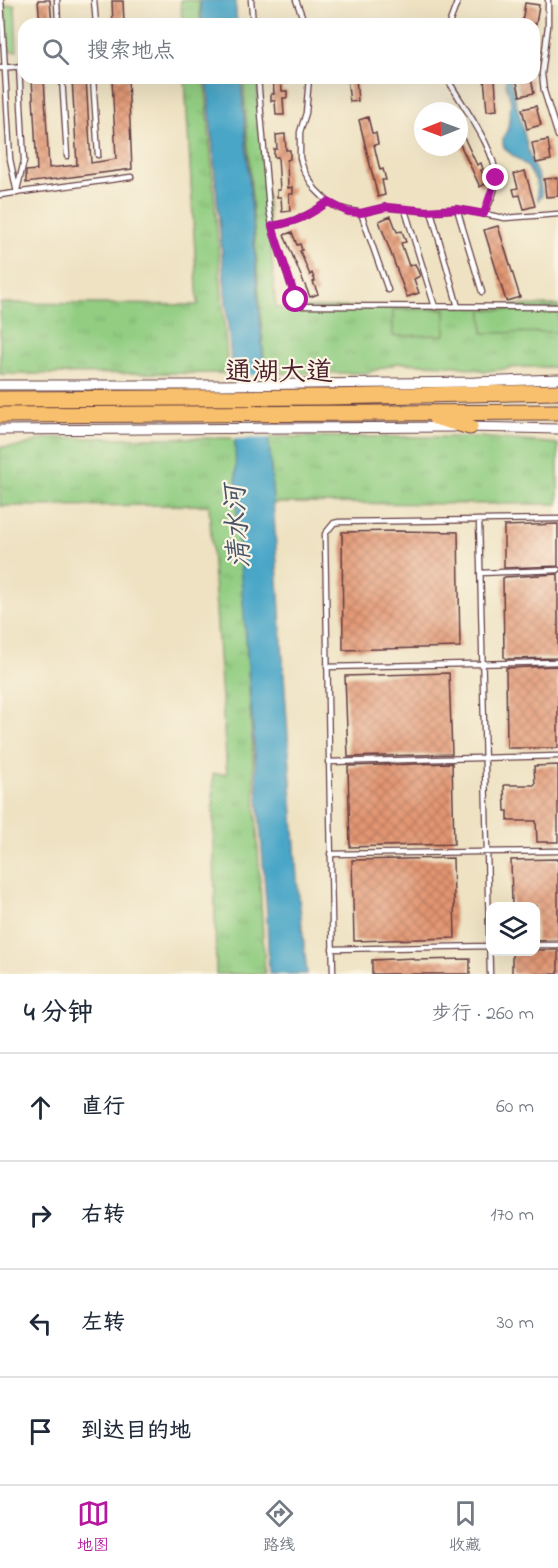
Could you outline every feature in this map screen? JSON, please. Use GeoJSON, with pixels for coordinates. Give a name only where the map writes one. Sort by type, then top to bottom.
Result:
{"type":"FeatureCollection","features":[{"type":"Feature","properties":{"kind":"main road"},"geometry":{"type":"LineString","coordinates":[[539,392],[558,386]]}},
{"type":"Feature","properties":{"kind":"main road","name":"通湖大道"},"geometry":{"type":"LineString","coordinates":[[0,399],[220,391],[558,392]]}},
{"type":"Feature","properties":{"kind":"main road","name":"通湖大道"},"geometry":{"type":"LineString","coordinates":[[0,415],[223,421],[329,412],[558,412]]}},
{"type":"Feature","properties":{"kind":"main road"},"geometry":{"type":"LineString","coordinates":[[417,412],[470,427]]}},
{"type":"Feature","properties":{"kind":"street"},"geometry":{"type":"LineString","coordinates":[[325,390],[558,379]]}},
{"type":"Feature","properties":{"kind":"street"},"geometry":{"type":"LineString","coordinates":[[0,385],[220,391]]}},
{"type":"Feature","properties":{"kind":"street"},"geometry":{"type":"LineString","coordinates":[[0,430],[223,421],[288,428],[558,429]]}},
{"type":"Feature","properties":{"kind":"lane"},"geometry":{"type":"LineString","coordinates":[[1,0],[2,68],[10,159],[16,193]]}},
{"type":"Feature","properties":{"kind":"lane"},"geometry":{"type":"LineString","coordinates":[[57,0],[58,18]]}},
{"type":"Feature","properties":{"kind":"lane"},"geometry":{"type":"LineString","coordinates":[[94,0],[96,18]]}},
{"type":"Feature","properties":{"kind":"lane"},"geometry":{"type":"LineString","coordinates":[[251,0],[252,18]]}},
{"type":"Feature","properties":{"kind":"lane"},"geometry":{"type":"LineString","coordinates":[[296,0],[303,18]]}},
{"type":"Feature","properties":{"kind":"lane"},"geometry":{"type":"LineString","coordinates":[[451,18],[458,0]]}},
{"type":"Feature","properties":{"kind":"lane"},"geometry":{"type":"LineString","coordinates":[[548,0],[548,26],[542,74],[544,92],[558,136]]}},
{"type":"Feature","properties":{"kind":"lane"},"geometry":{"type":"LineString","coordinates":[[2,68],[18,66]]}},
{"type":"Feature","properties":{"kind":"lane"},"geometry":{"type":"LineString","coordinates":[[16,193],[24,161],[22,84]]}},
{"type":"Feature","properties":{"kind":"lane"},"geometry":{"type":"LineString","coordinates":[[62,84],[67,156]]}},
{"type":"Feature","properties":{"kind":"lane"},"geometry":{"type":"LineString","coordinates":[[93,84],[99,155]]}},
{"type":"Feature","properties":{"kind":"lane"},"geometry":{"type":"LineString","coordinates":[[259,84],[272,226],[296,300],[302,306],[558,307]]}},
{"type":"Feature","properties":{"kind":"lane"},"geometry":{"type":"LineString","coordinates":[[308,84],[306,112],[300,132],[300,158],[308,179],[321,197],[328,202],[348,212],[361,213],[386,207],[431,211],[457,209],[505,218],[558,214]]}},
{"type":"Feature","properties":{"kind":"lane"},"geometry":{"type":"LineString","coordinates":[[451,84],[494,162],[496,178],[484,214]]}},
{"type":"Feature","properties":{"kind":"lane"},"geometry":{"type":"LineString","coordinates":[[0,195],[130,177]]}},
{"type":"Feature","properties":{"kind":"lane"},"geometry":{"type":"LineString","coordinates":[[272,226],[295,222],[328,202]]}},
{"type":"Feature","properties":{"kind":"lane"},"geometry":{"type":"LineString","coordinates":[[457,209],[482,292]]}},
{"type":"Feature","properties":{"kind":"lane"},"geometry":{"type":"LineString","coordinates":[[405,210],[435,307]]}},
{"type":"Feature","properties":{"kind":"lane"},"geometry":{"type":"LineString","coordinates":[[431,211],[458,307]]}},
{"type":"Feature","properties":{"kind":"lane"},"geometry":{"type":"LineString","coordinates":[[361,213],[388,290]]}},
{"type":"Feature","properties":{"kind":"lane"},"geometry":{"type":"LineString","coordinates":[[333,974],[325,534],[334,523],[558,519]]}},
{"type":"Feature","properties":{"kind":"lane"},"geometry":{"type":"LineString","coordinates":[[479,520],[489,902]]}},
{"type":"Feature","properties":{"kind":"lane"},"geometry":{"type":"LineString","coordinates":[[480,573],[558,570]]}},
{"type":"Feature","properties":{"kind":"lane"},"geometry":{"type":"LineString","coordinates":[[327,667],[558,662]]}},
{"type":"Feature","properties":{"kind":"lane"},"geometry":{"type":"LineString","coordinates":[[328,762],[558,756]]}},
{"type":"Feature","properties":{"kind":"lane"},"geometry":{"type":"LineString","coordinates":[[330,854],[558,851]]}},
{"type":"Feature","properties":{"kind":"lane"},"geometry":{"type":"LineString","coordinates":[[540,945],[558,945]]}},
{"type":"Feature","properties":{"kind":"lane"},"geometry":{"type":"LineString","coordinates":[[332,949],[486,946]]}},
{"type":"Feature","properties":{"kind":"lane"},"geometry":{"type":"LineString","coordinates":[[490,956],[490,974]]}},
{"type":"Feature","properties":{"kind":"green space"},"geometry":{"type":"Polygon","coordinates":[[[181,0],[199,0],[200,18],[182,18],[181,0]]]}},
{"type":"Feature","properties":{"kind":"green space"},"geometry":{"type":"Polygon","coordinates":[[[5,5],[15,5],[17,51],[7,51],[5,5]]]}},
{"type":"Feature","properties":{"kind":"green space"},"geometry":{"type":"Polygon","coordinates":[[[185,84],[205,84],[227,360],[232,373],[0,374],[0,303],[198,305],[185,84]]]}},
{"type":"Feature","properties":{"kind":"green space"},"geometry":{"type":"Polygon","coordinates":[[[243,84],[257,84],[276,308],[558,305],[558,367],[521,367],[486,371],[450,365],[398,363],[366,373],[265,373],[243,84]]]}},
{"type":"Feature","properties":{"kind":"green space"},"geometry":{"type":"Polygon","coordinates":[[[445,309],[445,335],[393,336],[393,310],[445,309]]]}},
{"type":"Feature","properties":{"kind":"green space"},"geometry":{"type":"Polygon","coordinates":[[[558,309],[558,332],[483,333],[482,310],[558,309]]]}},
{"type":"Feature","properties":{"kind":"green space"},"geometry":{"type":"Polygon","coordinates":[[[268,437],[481,437],[558,444],[558,504],[273,503],[268,437]]]}},
{"type":"Feature","properties":{"kind":"green space"},"geometry":{"type":"Polygon","coordinates":[[[47,438],[235,438],[265,974],[216,974],[213,774],[227,774],[209,505],[0,506],[0,447],[18,447],[47,438]]]}},
{"type":"Feature","properties":{"kind":"water"},"geometry":{"type":"Polygon","coordinates":[[[200,0],[235,0],[236,18],[202,18],[200,0]]]}},
{"type":"Feature","properties":{"kind":"water"},"geometry":{"type":"Polygon","coordinates":[[[208,84],[241,84],[266,391],[297,879],[307,974],[269,974],[267,914],[238,537],[233,384],[208,84]]]}},
{"type":"Feature","properties":{"kind":"water"},"geometry":{"type":"Polygon","coordinates":[[[506,84],[512,84],[531,161],[539,178],[542,196],[538,200],[536,181],[527,166],[503,145],[508,128],[511,102],[506,84]]]}},
{"type":"Feature","properties":{"kind":"pier"},"geometry":{"type":"Polygon","coordinates":[[[229,375],[267,375],[271,438],[232,439],[229,375]]]}},
{"type":"Feature","properties":{"kind":"building"},"geometry":{"type":"Polygon","coordinates":[[[38,0],[50,0],[52,18],[40,18],[38,0]]]}},
{"type":"Feature","properties":{"kind":"building"},"geometry":{"type":"Polygon","coordinates":[[[112,1],[123,1],[124,18],[113,18],[112,1]]]}},
{"type":"Feature","properties":{"kind":"building"},"geometry":{"type":"Polygon","coordinates":[[[525,3],[539,5],[537,18],[523,18],[525,3]]]}},
{"type":"Feature","properties":{"kind":"building"},"geometry":{"type":"Polygon","coordinates":[[[32,84],[44,84],[49,168],[77,165],[72,84],[86,84],[91,163],[116,159],[112,84],[128,84],[132,169],[26,183],[26,171],[37,170],[32,84]]]}},
{"type":"Feature","properties":{"kind":"building"},"geometry":{"type":"Polygon","coordinates":[[[273,84],[281,84],[282,91],[287,91],[287,98],[283,98],[284,115],[276,115],[275,101],[271,101],[271,94],[274,94],[273,84]]]}},
{"type":"Feature","properties":{"kind":"building"},"geometry":{"type":"Polygon","coordinates":[[[348,84],[357,84],[358,101],[350,102],[348,84]]]}},
{"type":"Feature","properties":{"kind":"building"},"geometry":{"type":"Polygon","coordinates":[[[485,84],[495,84],[497,110],[487,111],[485,84]]]}},
{"type":"Feature","properties":{"kind":"building"},"geometry":{"type":"Polygon","coordinates":[[[517,84],[532,84],[534,93],[520,96],[517,84]]]}},
{"type":"Feature","properties":{"kind":"building"},"geometry":{"type":"Polygon","coordinates":[[[536,106],[541,125],[527,129],[522,109],[536,106]]]}},
{"type":"Feature","properties":{"kind":"building"},"geometry":{"type":"Polygon","coordinates":[[[368,117],[372,133],[376,133],[378,144],[374,145],[380,170],[383,169],[386,180],[382,180],[385,195],[378,197],[359,120],[368,117]]]}},
{"type":"Feature","properties":{"kind":"building"},"geometry":{"type":"Polygon","coordinates":[[[285,134],[286,150],[290,150],[290,159],[287,160],[288,188],[293,187],[293,194],[289,194],[290,211],[282,212],[281,197],[277,197],[277,190],[280,190],[278,157],[274,157],[274,149],[277,149],[276,135],[285,134]]]}},
{"type":"Feature","properties":{"kind":"building"},"geometry":{"type":"Polygon","coordinates":[[[548,140],[551,160],[536,163],[532,143],[548,140]]]}},
{"type":"Feature","properties":{"kind":"building"},"geometry":{"type":"Polygon","coordinates":[[[468,146],[477,165],[481,163],[483,169],[481,170],[487,183],[480,187],[466,156],[468,156],[468,146]]]}},
{"type":"Feature","properties":{"kind":"building"},"geometry":{"type":"Polygon","coordinates":[[[525,171],[535,206],[524,209],[520,195],[515,196],[513,189],[518,188],[514,174],[525,171]]]}},
{"type":"Feature","properties":{"kind":"building"},"geometry":{"type":"Polygon","coordinates":[[[558,178],[558,196],[546,197],[544,179],[558,178]]]}},
{"type":"Feature","properties":{"kind":"building"},"geometry":{"type":"Polygon","coordinates":[[[391,216],[397,232],[402,231],[406,242],[401,243],[409,266],[415,264],[420,276],[414,279],[419,293],[407,297],[379,221],[391,216]]]}},
{"type":"Feature","properties":{"kind":"building"},"geometry":{"type":"Polygon","coordinates":[[[498,226],[520,297],[506,301],[484,230],[498,226]]]}},
{"type":"Feature","properties":{"kind":"building"},"geometry":{"type":"Polygon","coordinates":[[[292,232],[297,245],[300,244],[302,250],[300,251],[315,281],[313,282],[318,294],[310,297],[284,235],[292,232]]]}},
{"type":"Feature","properties":{"kind":"building"},"geometry":{"type":"Polygon","coordinates":[[[558,524],[558,566],[504,568],[504,526],[558,524]]]}},
{"type":"Feature","properties":{"kind":"building"},"geometry":{"type":"Polygon","coordinates":[[[342,532],[458,532],[460,647],[343,650],[342,532]]]}},
{"type":"Feature","properties":{"kind":"building"},"geometry":{"type":"Polygon","coordinates":[[[558,574],[558,658],[506,659],[504,657],[503,578],[558,574]]]}},
{"type":"Feature","properties":{"kind":"building"},"geometry":{"type":"Polygon","coordinates":[[[558,666],[558,748],[507,748],[506,668],[558,666]]]}},
{"type":"Feature","properties":{"kind":"building"},"geometry":{"type":"Polygon","coordinates":[[[449,673],[452,754],[348,757],[345,676],[449,673]]]}},
{"type":"Feature","properties":{"kind":"building"},"geometry":{"type":"Polygon","coordinates":[[[452,763],[454,844],[350,847],[348,766],[452,763]]]}},
{"type":"Feature","properties":{"kind":"building"},"geometry":{"type":"Polygon","coordinates":[[[558,765],[558,842],[537,842],[536,821],[508,821],[508,811],[505,811],[504,785],[535,785],[534,766],[558,765]]]}},
{"type":"Feature","properties":{"kind":"building"},"geometry":{"type":"Polygon","coordinates":[[[453,858],[455,938],[354,941],[352,860],[453,858]]]}},
{"type":"Feature","properties":{"kind":"building"},"geometry":{"type":"Polygon","coordinates":[[[558,859],[558,940],[540,941],[540,902],[512,902],[511,860],[558,859]]]}},
{"type":"Feature","properties":{"kind":"building"},"geometry":{"type":"Polygon","coordinates":[[[540,950],[558,950],[558,974],[512,974],[512,956],[540,956],[540,950]]]}},
{"type":"Feature","properties":{"kind":"building"},"geometry":{"type":"Polygon","coordinates":[[[414,958],[414,960],[470,959],[470,974],[372,974],[372,960],[414,958]]]}},
{"type":"Feature","properties":{"kind":"route"},"geometry":{"type":"LineString","coordinates":[[296,300],[272,226],[295,222],[328,202],[348,212],[361,213],[386,207],[411,211],[457,209],[484,214],[496,178]]}},
{"type":"Feature","properties":{"kind":"water label","name":"清水河"},"geometry":{"type":"Point","coordinates":[236,527]}}]}
